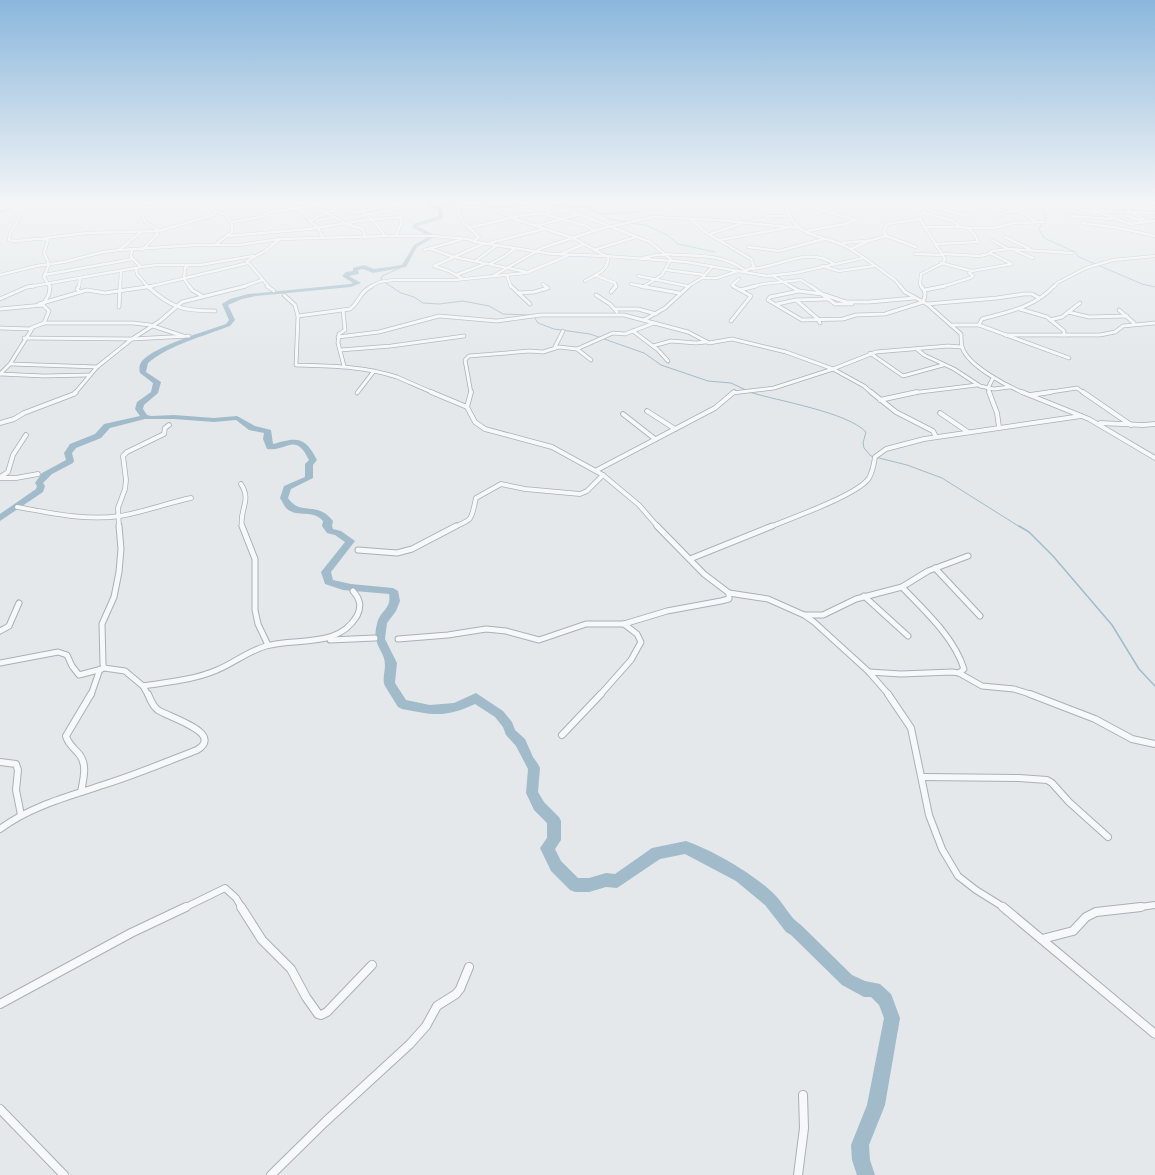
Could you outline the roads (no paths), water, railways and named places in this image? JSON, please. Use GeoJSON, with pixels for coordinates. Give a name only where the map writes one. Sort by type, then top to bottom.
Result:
{"type":"FeatureCollection","features":[{"type":"Feature","properties":{"kind":"street"},"geometry":{"type":"LineString","coordinates":[[45,257],[49,264]]}},
{"type":"Feature","properties":{"kind":"street"},"geometry":{"type":"LineString","coordinates":[[0,275],[84,257]]}},
{"type":"Feature","properties":{"kind":"street"},"geometry":{"type":"LineString","coordinates":[[0,299],[27,287],[121,272],[136,268],[161,265],[188,265],[247,257]]}},
{"type":"Feature","properties":{"kind":"street"},"geometry":{"type":"LineString","coordinates":[[0,309],[44,303],[92,289],[103,293],[147,287],[248,262],[248,260],[252,257]]}},
{"type":"Feature","properties":{"kind":"street"},"geometry":{"type":"LineString","coordinates":[[464,279],[434,267],[454,257],[528,273]]}},
{"type":"Feature","properties":{"kind":"street"},"geometry":{"type":"LineString","coordinates":[[476,261],[482,257]]}},
{"type":"Feature","properties":{"kind":"street"},"geometry":{"type":"LineString","coordinates":[[456,275],[481,265],[489,264],[503,257]]}},
{"type":"Feature","properties":{"kind":"street"},"geometry":{"type":"LineString","coordinates":[[493,276],[525,257]]}},
{"type":"Feature","properties":{"kind":"street"},"geometry":{"type":"LineString","coordinates":[[298,316],[343,310],[353,307],[364,290],[379,282],[393,280],[424,281],[464,279],[528,273],[566,257]]}},
{"type":"Feature","properties":{"kind":"street"},"geometry":{"type":"LineString","coordinates":[[585,280],[607,266],[609,259],[607,257]]}},
{"type":"Feature","properties":{"kind":"street"},"geometry":{"type":"LineString","coordinates":[[615,257],[670,261],[773,276],[863,258],[895,280],[905,292],[927,304],[952,325],[961,334],[962,347],[973,361],[993,378],[1010,387],[1097,423],[1155,458]]}},
{"type":"Feature","properties":{"kind":"street"},"geometry":{"type":"LineString","coordinates":[[639,259],[648,257]]}},
{"type":"Feature","properties":{"kind":"street"},"geometry":{"type":"LineString","coordinates":[[667,257],[674,262]]}},
{"type":"Feature","properties":{"kind":"street"},"geometry":{"type":"LineString","coordinates":[[716,257],[724,257],[746,271]]}},
{"type":"Feature","properties":{"kind":"street"},"geometry":{"type":"LineString","coordinates":[[747,257],[751,259],[754,267],[751,269]]}},
{"type":"Feature","properties":{"kind":"street"},"geometry":{"type":"LineString","coordinates":[[914,298],[854,303],[822,294],[799,291],[768,298],[769,301],[778,304],[801,320],[819,321],[885,314],[923,302],[926,296],[926,290],[920,284],[921,274],[941,263],[945,259],[944,257]]}},
{"type":"Feature","properties":{"kind":"street"},"geometry":{"type":"LineString","coordinates":[[941,263],[972,271],[1012,264],[998,257]]}},
{"type":"Feature","properties":{"kind":"street"},"geometry":{"type":"LineString","coordinates":[[979,325],[982,320],[1020,309],[1046,295],[1057,283],[1065,278],[1093,266],[1116,259],[1144,257]]}},
{"type":"Feature","properties":{"kind":"street"},"geometry":{"type":"LineString","coordinates":[[746,271],[785,261],[806,258],[822,258],[839,262]]}},
{"type":"Feature","properties":{"kind":"street"},"geometry":{"type":"LineString","coordinates":[[822,258],[834,264]]}},
{"type":"Feature","properties":{"kind":"street"},"geometry":{"type":"LineString","coordinates":[[44,275],[133,259],[142,267]]}},
{"type":"Feature","properties":{"kind":"street"},"geometry":{"type":"LineString","coordinates":[[643,287],[662,277],[667,270],[670,261]]}},
{"type":"Feature","properties":{"kind":"street"},"geometry":{"type":"LineString","coordinates":[[248,262],[254,268],[264,284],[274,291]]}},
{"type":"Feature","properties":{"kind":"street"},"geometry":{"type":"LineString","coordinates":[[44,303],[49,294],[50,285],[45,279],[44,275],[49,264]]}},
{"type":"Feature","properties":{"kind":"street"},"geometry":{"type":"LineString","coordinates":[[188,265],[185,268],[184,279],[192,290],[202,296]]}},
{"type":"Feature","properties":{"kind":"street"},"geometry":{"type":"LineString","coordinates":[[822,266],[840,271],[874,266]]}},
{"type":"Feature","properties":{"kind":"street"},"geometry":{"type":"LineString","coordinates":[[644,320],[665,308],[687,286],[704,276],[712,267]]}},
{"type":"Feature","properties":{"kind":"street"},"geometry":{"type":"LineString","coordinates":[[136,268],[138,277],[147,287],[175,307],[194,311],[215,311]]}},
{"type":"Feature","properties":{"kind":"street"},"geometry":{"type":"LineString","coordinates":[[667,270],[717,278],[739,270]]}},
{"type":"Feature","properties":{"kind":"street"},"geometry":{"type":"LineString","coordinates":[[926,290],[970,278],[973,276],[968,273],[972,271]]}},
{"type":"Feature","properties":{"kind":"street"},"geometry":{"type":"LineString","coordinates":[[119,307],[121,272]]}},
{"type":"Feature","properties":{"kind":"street"},"geometry":{"type":"LineString","coordinates":[[507,275],[509,285],[530,304]]}},
{"type":"Feature","properties":{"kind":"street"},"geometry":{"type":"LineString","coordinates":[[595,275],[615,282],[616,287],[611,292]]}},
{"type":"Feature","properties":{"kind":"street"},"geometry":{"type":"LineString","coordinates":[[638,276],[687,286]]}},
{"type":"Feature","properties":{"kind":"street"},"geometry":{"type":"LineString","coordinates":[[773,276],[799,291]]}},
{"type":"Feature","properties":{"kind":"street"},"geometry":{"type":"LineString","coordinates":[[80,278],[80,285],[78,289],[80,292]]}},
{"type":"Feature","properties":{"kind":"street"},"geometry":{"type":"LineString","coordinates":[[731,320],[751,296],[732,285],[739,279]]}},
{"type":"Feature","properties":{"kind":"street"},"geometry":{"type":"LineString","coordinates":[[0,423],[74,394],[97,367],[132,339],[153,326],[182,302],[245,286],[262,280]]}},
{"type":"Feature","properties":{"kind":"street"},"geometry":{"type":"LineString","coordinates":[[740,290],[763,284],[803,280],[827,299],[838,305],[855,303]]}},
{"type":"Feature","properties":{"kind":"street"},"geometry":{"type":"LineString","coordinates":[[519,293],[547,289],[543,284]]}},
{"type":"Feature","properties":{"kind":"street"},"geometry":{"type":"LineString","coordinates":[[631,284],[679,293]]}},
{"type":"Feature","properties":{"kind":"street"},"geometry":{"type":"LineString","coordinates":[[927,304],[1024,294],[1032,294],[1039,298]]}},
{"type":"Feature","properties":{"kind":"street"},"geometry":{"type":"LineString","coordinates":[[284,295],[295,305],[298,316],[296,364],[344,366],[374,371],[396,377],[467,407],[475,422],[484,429],[552,447],[597,470],[639,505],[655,524],[704,574],[729,593],[768,599],[804,615],[869,672],[889,695],[906,719],[911,728],[929,815],[942,849],[958,876],[976,890],[1007,909],[1155,1034]]}},
{"type":"Feature","properties":{"kind":"street"},"geometry":{"type":"LineString","coordinates":[[596,295],[610,304],[619,315]]}},
{"type":"Feature","properties":{"kind":"street"},"geometry":{"type":"LineString","coordinates":[[778,304],[796,300],[827,299]]}},
{"type":"Feature","properties":{"kind":"street"},"geometry":{"type":"LineString","coordinates":[[796,300],[819,321]]}},
{"type":"Feature","properties":{"kind":"street"},"geometry":{"type":"LineString","coordinates":[[1050,320],[1062,317],[1080,303]]}},
{"type":"Feature","properties":{"kind":"street"},"geometry":{"type":"LineString","coordinates":[[39,304],[46,306],[49,311],[44,323]]}},
{"type":"Feature","properties":{"kind":"street"},"geometry":{"type":"LineString","coordinates":[[615,309],[638,310],[656,314]]}},
{"type":"Feature","properties":{"kind":"street"},"geometry":{"type":"LineString","coordinates":[[1020,309],[1047,317],[1064,331],[1064,335]]}},
{"type":"Feature","properties":{"kind":"street"},"geometry":{"type":"LineString","coordinates":[[343,310],[345,330],[338,337],[344,366]]}},
{"type":"Feature","properties":{"kind":"street"},"geometry":{"type":"LineString","coordinates":[[1119,310],[1134,321],[1133,324]]}},
{"type":"Feature","properties":{"kind":"street"},"geometry":{"type":"LineString","coordinates":[[1068,312],[1089,317],[1127,316]]}},
{"type":"Feature","properties":{"kind":"street"},"geometry":{"type":"LineString","coordinates":[[338,337],[374,333],[439,316],[497,321],[541,315],[619,315],[688,332],[706,342]]}},
{"type":"Feature","properties":{"kind":"street"},"geometry":{"type":"LineString","coordinates":[[0,328],[31,328],[44,323],[133,323],[153,326],[188,337],[132,339],[24,338]]}},
{"type":"Feature","properties":{"kind":"street"},"geometry":{"type":"LineString","coordinates":[[467,407],[471,390],[465,360],[469,356],[530,351],[543,352],[555,347],[577,349],[613,334],[623,334],[654,323]]}},
{"type":"Feature","properties":{"kind":"street"},"geometry":{"type":"LineString","coordinates":[[1005,334],[1107,335],[1115,332],[1123,326],[1155,323]]}},
{"type":"Feature","properties":{"kind":"street"},"geometry":{"type":"LineString","coordinates":[[952,325],[979,325],[1069,358]]}},
{"type":"Feature","properties":{"kind":"street"},"geometry":{"type":"LineString","coordinates":[[31,328],[24,338],[11,364],[0,374],[44,376],[89,375]]}},
{"type":"Feature","properties":{"kind":"street"},"geometry":{"type":"LineString","coordinates":[[555,347],[563,331]]}},
{"type":"Feature","properties":{"kind":"street"},"geometry":{"type":"LineString","coordinates":[[633,331],[653,346],[668,361]]}},
{"type":"Feature","properties":{"kind":"street"},"geometry":{"type":"LineString","coordinates":[[340,350],[391,346],[464,336]]}},
{"type":"Feature","properties":{"kind":"street"},"geometry":{"type":"LineString","coordinates":[[653,346],[671,341],[713,343],[732,339],[786,352],[833,369],[864,386],[896,412],[931,430],[936,437]]}},
{"type":"Feature","properties":{"kind":"street"},"geometry":{"type":"LineString","coordinates":[[597,470],[715,408],[732,392],[739,390],[774,388],[833,369],[870,353],[884,350],[948,346],[962,347]]}},
{"type":"Feature","properties":{"kind":"street"},"geometry":{"type":"LineString","coordinates":[[577,349],[591,360]]}},
{"type":"Feature","properties":{"kind":"street"},"geometry":{"type":"LineString","coordinates":[[917,349],[924,355],[954,369],[978,385],[999,390],[1010,387]]}},
{"type":"Feature","properties":{"kind":"street"},"geometry":{"type":"LineString","coordinates":[[870,353],[903,376],[943,365]]}},
{"type":"Feature","properties":{"kind":"street"},"geometry":{"type":"LineString","coordinates":[[11,364],[97,367]]}},
{"type":"Feature","properties":{"kind":"street"},"geometry":{"type":"LineString","coordinates":[[44,376],[55,366]]}},
{"type":"Feature","properties":{"kind":"street"},"geometry":{"type":"LineString","coordinates":[[357,393],[374,371]]}},
{"type":"Feature","properties":{"kind":"street"},"geometry":{"type":"LineString","coordinates":[[993,378],[988,388],[997,413],[999,427]]}},
{"type":"Feature","properties":{"kind":"street"},"geometry":{"type":"LineString","coordinates":[[880,400],[921,391],[978,385]]}},
{"type":"Feature","properties":{"kind":"street"},"geometry":{"type":"LineString","coordinates":[[1029,395],[1077,388],[1131,425]]}},
{"type":"Feature","properties":{"kind":"street"},"geometry":{"type":"LineString","coordinates":[[647,410],[675,429]]}},
{"type":"Feature","properties":{"kind":"street"},"geometry":{"type":"LineString","coordinates":[[940,413],[969,432]]}},
{"type":"Feature","properties":{"kind":"street"},"geometry":{"type":"LineString","coordinates":[[623,414],[655,439]]}},
{"type":"Feature","properties":{"kind":"street"},"geometry":{"type":"LineString","coordinates":[[690,559],[828,502],[861,486],[869,478],[874,467],[875,457],[886,449],[901,444],[936,437],[1082,416]]}},
{"type":"Feature","properties":{"kind":"street"},"geometry":{"type":"LineString","coordinates":[[1097,423],[1131,425],[1155,424]]}},
{"type":"Feature","properties":{"kind":"street"},"geometry":{"type":"LineString","coordinates":[[81,792],[84,766],[81,757],[68,744],[66,736],[86,707],[102,669],[102,624],[114,596],[119,572],[121,549],[118,508],[125,489],[126,480],[123,456],[127,452],[164,434],[165,428],[169,425]]}},
{"type":"Feature","properties":{"kind":"street"},"geometry":{"type":"LineString","coordinates":[[0,477],[8,472],[13,455],[26,435]]}},
{"type":"Feature","properties":{"kind":"street"},"geometry":{"type":"LineString","coordinates":[[0,477],[16,478],[38,474]]}},
{"type":"Feature","properties":{"kind":"street"},"geometry":{"type":"LineString","coordinates":[[358,550],[396,553],[416,547],[455,526],[466,523],[472,516],[476,498],[497,485],[506,484],[525,489],[575,495],[588,491],[598,478],[603,475]]}},
{"type":"Feature","properties":{"kind":"street"},"geometry":{"type":"LineString","coordinates":[[241,484],[246,490],[247,501],[240,520],[244,536],[255,559],[253,598],[254,616],[268,645]]}},
{"type":"Feature","properties":{"kind":"street"},"geometry":{"type":"LineString","coordinates":[[17,507],[42,512],[88,516],[118,516],[191,498]]}},
{"type":"Feature","properties":{"kind":"street"},"geometry":{"type":"LineString","coordinates":[[804,615],[823,615],[864,596],[902,587],[922,574],[968,556]]}},
{"type":"Feature","properties":{"kind":"street"},"geometry":{"type":"LineString","coordinates":[[935,568],[980,616]]}},
{"type":"Feature","properties":{"kind":"street"},"geometry":{"type":"LineString","coordinates":[[902,587],[932,618],[959,657],[964,669],[959,673]]}},
{"type":"Feature","properties":{"kind":"street"},"geometry":{"type":"LineString","coordinates":[[315,642],[345,631],[352,624],[361,603],[353,591]]}},
{"type":"Feature","properties":{"kind":"street"},"geometry":{"type":"LineString","coordinates":[[398,639],[448,635],[486,629],[506,631],[538,640],[586,624],[624,624],[667,611],[725,600],[729,599],[729,593]]}},
{"type":"Feature","properties":{"kind":"street"},"geometry":{"type":"LineString","coordinates":[[864,596],[908,636]]}},
{"type":"Feature","properties":{"kind":"street"},"geometry":{"type":"LineString","coordinates":[[0,631],[9,626],[20,603]]}},
{"type":"Feature","properties":{"kind":"street"},"geometry":{"type":"LineString","coordinates":[[562,735],[622,670],[640,648],[641,642],[638,636],[624,624]]}},
{"type":"Feature","properties":{"kind":"street"},"geometry":{"type":"LineString","coordinates":[[143,686],[207,675],[220,670],[256,649],[268,645],[348,638],[374,638]]}},
{"type":"Feature","properties":{"kind":"street"},"geometry":{"type":"LineString","coordinates":[[0,663],[58,652],[67,655],[72,666],[79,675],[102,669],[125,671],[143,686],[156,709],[196,728],[204,735],[206,742],[197,750],[158,766],[42,806],[21,815],[0,829]]}},
{"type":"Feature","properties":{"kind":"street"},"geometry":{"type":"LineString","coordinates":[[869,672],[901,674],[959,673],[982,686],[1014,689],[1044,699],[1095,719],[1132,738],[1155,744]]}},
{"type":"Feature","properties":{"kind":"street"},"geometry":{"type":"LineString","coordinates":[[0,762],[16,764],[18,774],[16,791],[21,808],[21,815]]}},
{"type":"Feature","properties":{"kind":"street"},"geometry":{"type":"LineString","coordinates":[[922,777],[1019,778],[1047,780],[1052,783],[1069,802],[1108,837]]}},
{"type":"Feature","properties":{"kind":"street"},"geometry":{"type":"LineString","coordinates":[[0,1004],[132,933],[225,888],[236,898],[262,940],[291,969],[306,997],[318,1014],[321,1015],[326,1012],[372,965]]}},
{"type":"Feature","properties":{"kind":"street"},"geometry":{"type":"LineString","coordinates":[[1042,939],[1073,931],[1080,925],[1086,916],[1096,912],[1155,905]]}},
{"type":"Feature","properties":{"kind":"street"},"geometry":{"type":"LineString","coordinates":[[271,1175],[325,1122],[410,1044],[426,1026],[437,1006],[456,994],[460,989],[469,967]]}},
{"type":"Feature","properties":{"kind":"street"},"geometry":{"type":"LineString","coordinates":[[798,1175],[804,1128],[803,1094]]}},
{"type":"Feature","properties":{"kind":"street"},"geometry":{"type":"LineString","coordinates":[[0,1109],[64,1175]]}},
{"type":"Feature","properties":{"kind":"waterway"},"geometry":{"type":"LineString","coordinates":[[145,417],[139,409],[140,404],[154,393],[157,382],[143,373],[145,362],[159,352],[228,325],[232,320],[225,304],[248,295],[351,286],[358,283],[345,276],[348,273],[357,273],[355,269],[364,267],[373,271],[404,266],[409,257]]}},
{"type":"Feature","properties":{"kind":"waterway"},"geometry":{"type":"LineString","coordinates":[[1079,257],[1142,284],[1155,287]]}},
{"type":"Feature","properties":{"kind":"waterway"},"geometry":{"type":"LineString","coordinates":[[400,268],[382,276],[381,280],[401,293],[414,297],[423,303],[439,304],[463,301],[489,306],[503,314],[529,315]]}},
{"type":"Feature","properties":{"kind":"waterway"},"geometry":{"type":"LineString","coordinates":[[534,317],[538,323],[554,329],[590,334],[644,353],[661,365],[708,381],[731,383],[746,390]]}},
{"type":"Feature","properties":{"kind":"waterway"},"geometry":{"type":"LineString","coordinates":[[749,392],[828,413],[857,425],[866,432],[863,443],[864,448],[871,456],[907,465],[942,478],[1020,527]]}},
{"type":"Feature","properties":{"kind":"waterway"},"geometry":{"type":"LineString","coordinates":[[0,518],[40,490],[41,486],[39,483],[45,474],[70,461],[68,453],[73,446],[98,436],[107,426],[145,417]]}},
{"type":"Feature","properties":{"kind":"waterway"},"geometry":{"type":"LineString","coordinates":[[145,417],[174,417],[214,420],[237,418],[252,428],[268,432],[267,439],[270,447],[293,442],[298,442],[305,446],[313,460],[309,464],[309,478],[287,488],[284,498],[290,507],[294,509],[319,513],[324,516],[328,521],[327,526],[330,531],[338,533],[350,541],[326,572],[329,582],[343,587],[393,591],[395,601],[391,611],[386,615],[382,623],[380,639],[391,663],[389,683],[402,704],[430,710],[455,708],[476,698],[499,714],[508,725],[510,732],[521,743],[528,760],[534,768],[532,793],[539,806],[554,821],[554,840],[547,848],[556,866],[575,885],[589,885],[606,880],[617,881],[657,853],[686,847],[741,876],[770,900],[791,927],[796,930],[847,980],[864,989],[874,990],[885,1000],[892,1018],[876,1105],[860,1145],[861,1160],[866,1175]]}},
{"type":"Feature","properties":{"kind":"waterway"},"geometry":{"type":"LineString","coordinates":[[1019,526],[1029,532],[1053,556],[1112,625],[1139,669],[1155,686]]}}]}
